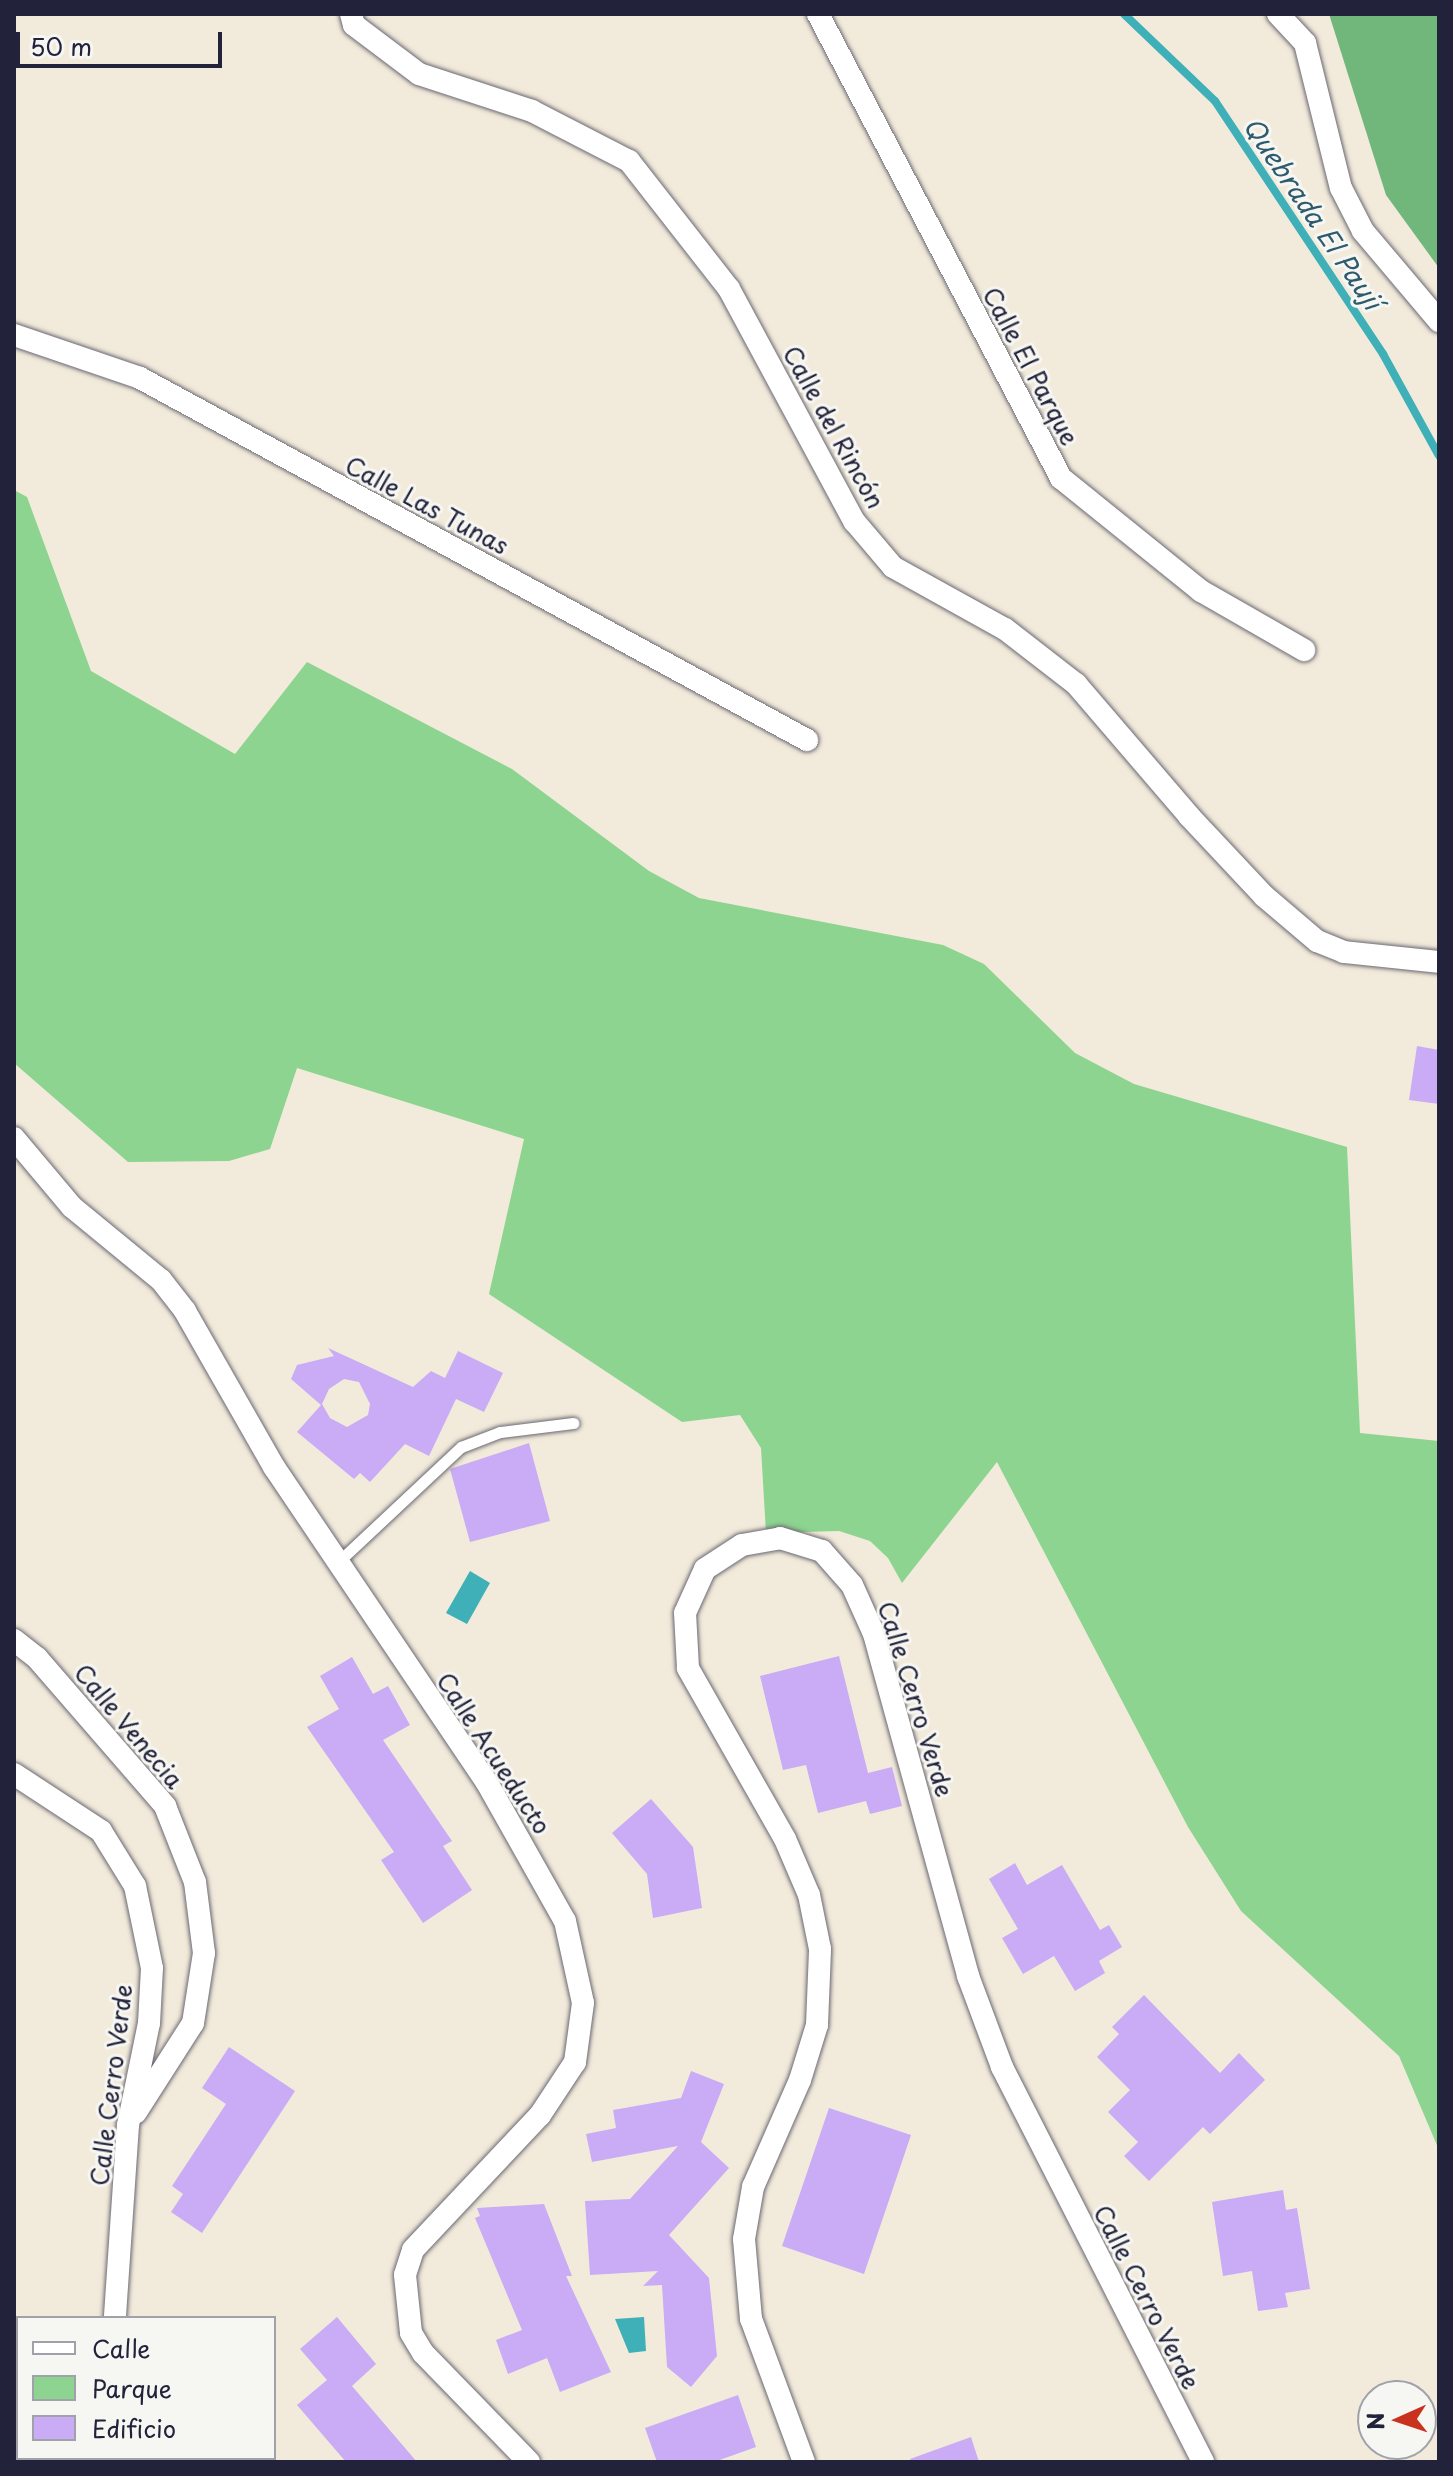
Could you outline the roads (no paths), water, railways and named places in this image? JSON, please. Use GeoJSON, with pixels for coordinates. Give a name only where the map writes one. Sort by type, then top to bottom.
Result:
{"type":"FeatureCollection","features":[{"type":"Feature","properties":{"kind":"street","name":"Calle del Rincón"},"geometry":{"type":"LineString","coordinates":[[351,14],[354,25],[419,74],[532,111],[629,161],[729,289],[854,521],[893,567],[1005,629],[1076,684],[1200,828],[1317,941],[1344,952],[1439,962]]}},
{"type":"Feature","properties":{"kind":"street","name":"Calle El Parque"},"geometry":{"type":"LineString","coordinates":[[818,14],[1061,478],[1201,591],[1304,650]]}},
{"type":"Feature","properties":{"kind":"street"},"geometry":{"type":"LineString","coordinates":[[1278,14],[1305,43],[1341,188],[1358,220],[1439,321]]}},
{"type":"Feature","properties":{"kind":"street","name":"Calle Las Tunas"},"geometry":{"type":"LineString","coordinates":[[14,335],[140,378],[807,740]]}},
{"type":"Feature","properties":{"kind":"street","name":"Calle Acueducto"},"geometry":{"type":"LineString","coordinates":[[14,1138],[72,1207],[161,1280],[185,1311],[336,1563],[486,1781],[565,1921],[580,1989],[575,2062],[540,2115],[413,2250],[405,2275],[411,2333],[423,2353],[529,2462]]}},
{"type":"Feature","properties":{"kind":"street","name":"Calle Cerro Verde"},"geometry":{"type":"LineString","coordinates":[[804,2462],[751,2319],[744,2239],[753,2187],[800,2080],[817,2025],[820,1949],[809,1895],[785,1839],[688,1668],[685,1613],[705,1569],[742,1545],[780,1538],[822,1551],[858,1597],[892,1690],[968,1976],[1002,2067],[1203,2462]]}},
{"type":"Feature","properties":{"kind":"street","name":"Calle Venecia"},"geometry":{"type":"LineString","coordinates":[[14,1640],[37,1658],[165,1806],[195,1882],[204,1953],[193,2023],[128,2125]]}},
{"type":"Feature","properties":{"kind":"street","name":"Calle Cerro Verde"},"geometry":{"type":"LineString","coordinates":[[14,1774],[101,1831],[135,1886],[152,1968],[149,2023],[128,2125],[115,2316]]}},
{"type":"Feature","properties":{"kind":"lane"},"geometry":{"type":"LineString","coordinates":[[336,1563],[461,1447],[500,1432],[573,1423]]}},
{"type":"Feature","properties":{"kind":"water"},"geometry":{"type":"Polygon","coordinates":[[[470,1571],[490,1583],[467,1624],[446,1613],[470,1571]]]}},
{"type":"Feature","properties":{"kind":"water"},"geometry":{"type":"Polygon","coordinates":[[[644,2317],[646,2351],[629,2353],[615,2319],[644,2317]]]}},
{"type":"Feature","properties":{"kind":"waterway","name":"Quebrada El Paují"},"geometry":{"type":"LineString","coordinates":[[1124,14],[1215,101],[1383,354],[1439,456]]}}]}
